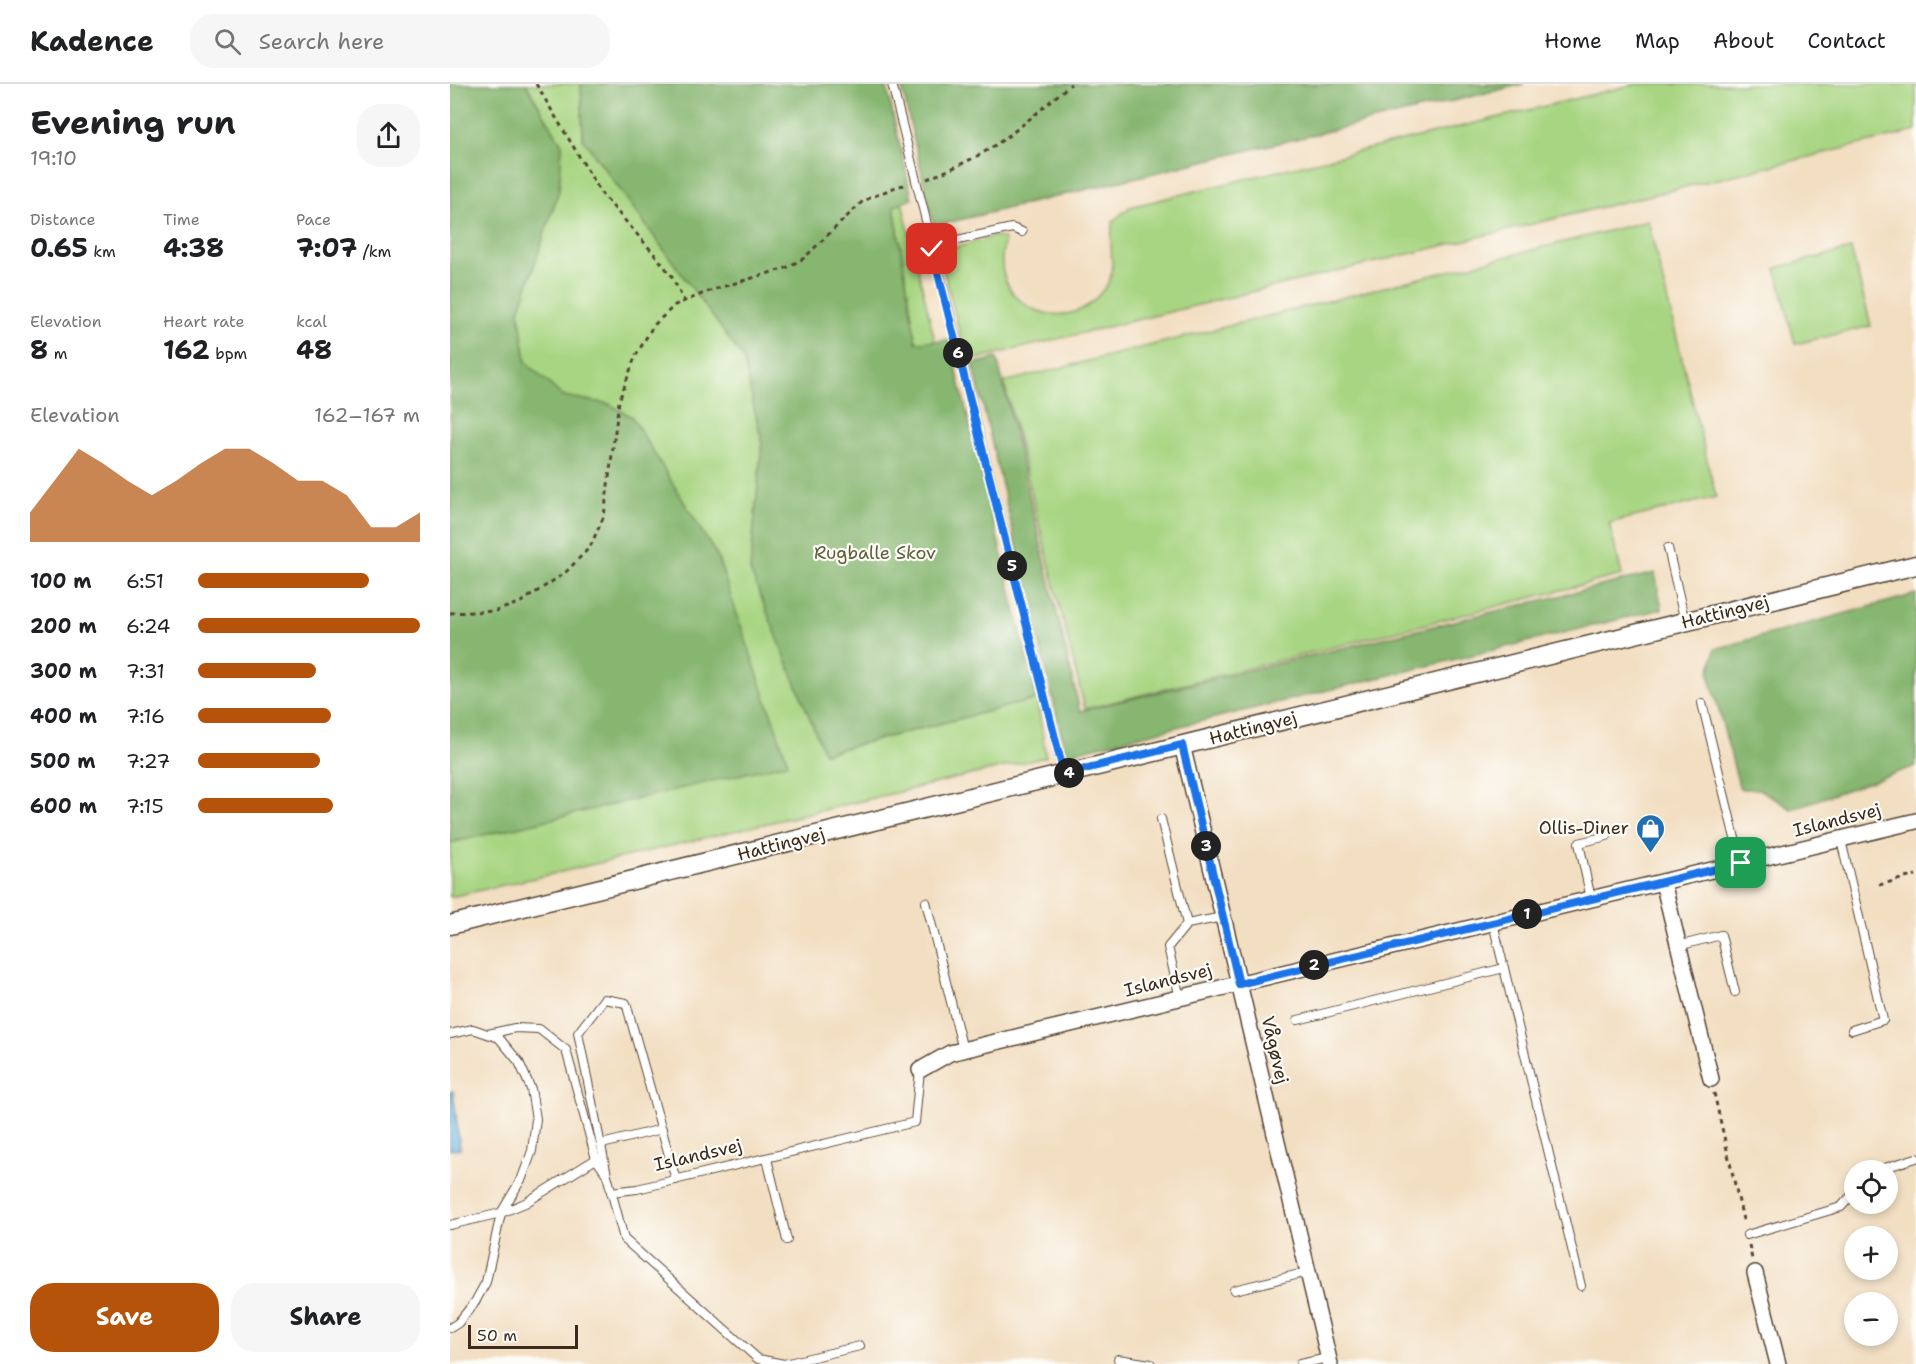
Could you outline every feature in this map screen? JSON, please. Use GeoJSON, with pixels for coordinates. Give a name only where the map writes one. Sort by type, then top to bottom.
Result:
{"type":"FeatureCollection","features":[{"type":"Feature","properties":{"kind":"street","name":"Hattingvej"},"geometry":{"type":"LineString","coordinates":[[450,925],[1916,565]]}},
{"type":"Feature","properties":{"kind":"street","name":"Vågøvej"},"geometry":{"type":"LineString","coordinates":[[1182,745],[1329,1361]]}},
{"type":"Feature","properties":{"kind":"street","name":"Islandsvej"},"geometry":{"type":"LineString","coordinates":[[920,1070],[950,1053],[1916,821]]}},
{"type":"Feature","properties":{"kind":"street"},"geometry":{"type":"LineString","coordinates":[[1663,882],[1711,1079]]}},
{"type":"Feature","properties":{"kind":"street"},"geometry":{"type":"LineString","coordinates":[[1755,1273],[1778,1364]]}},
{"type":"Feature","properties":{"kind":"lane"},"geometry":{"type":"LineString","coordinates":[[892,84],[1064,774]]}},
{"type":"Feature","properties":{"kind":"lane"},"geometry":{"type":"LineString","coordinates":[[932,249],[944,243],[1012,228],[1022,232]]}},
{"type":"Feature","properties":{"kind":"lane"},"geometry":{"type":"LineString","coordinates":[[1668,548],[1685,622]]}},
{"type":"Feature","properties":{"kind":"lane"},"geometry":{"type":"LineString","coordinates":[[1702,703],[1741,863]]}},
{"type":"Feature","properties":{"kind":"lane"},"geometry":{"type":"LineString","coordinates":[[1161,819],[1186,924]]}},
{"type":"Feature","properties":{"kind":"lane"},"geometry":{"type":"LineString","coordinates":[[1591,899],[1579,843],[1607,836]]}},
{"type":"Feature","properties":{"kind":"lane"},"geometry":{"type":"LineString","coordinates":[[1840,840],[1883,1020],[1852,1030]]}},
{"type":"Feature","properties":{"kind":"lane"},"geometry":{"type":"LineString","coordinates":[[926,902],[963,1050]]}},
{"type":"Feature","properties":{"kind":"lane"},"geometry":{"type":"LineString","coordinates":[[1180,998],[1168,947],[1186,924],[1223,916]]}},
{"type":"Feature","properties":{"kind":"lane"},"geometry":{"type":"LineString","coordinates":[[1492,923],[1581,1286]]}},
{"type":"Feature","properties":{"kind":"lane"},"geometry":{"type":"LineString","coordinates":[[1678,946],[1721,935],[1735,992]]}},
{"type":"Feature","properties":{"kind":"lane"},"geometry":{"type":"LineString","coordinates":[[1298,1020],[1504,968]]}},
{"type":"Feature","properties":{"kind":"lane"},"geometry":{"type":"LineString","coordinates":[[676,1180],[626,1003],[604,999],[578,1033],[611,1192],[624,1239],[758,1359],[784,1364],[860,1346]]}},
{"type":"Feature","properties":{"kind":"lane"},"geometry":{"type":"LineString","coordinates":[[486,1034],[515,1028],[539,1029],[566,1050],[596,1159],[608,1175]]}},
{"type":"Feature","properties":{"kind":"lane"},"geometry":{"type":"LineString","coordinates":[[450,1034],[473,1029],[499,1038],[519,1062],[531,1089],[536,1119],[532,1151],[522,1178],[501,1213],[486,1282],[475,1302],[458,1323],[450,1328]]}},
{"type":"Feature","properties":{"kind":"lane","name":"Islandsvej"},"geometry":{"type":"LineString","coordinates":[[611,1192],[638,1189],[915,1122],[920,1070]]}},
{"type":"Feature","properties":{"kind":"lane"},"geometry":{"type":"LineString","coordinates":[[573,1077],[587,1074]]}},
{"type":"Feature","properties":{"kind":"lane"},"geometry":{"type":"LineString","coordinates":[[602,1144],[662,1129]]}},
{"type":"Feature","properties":{"kind":"lane"},"geometry":{"type":"LineString","coordinates":[[1898,1164],[1916,1158]]}},
{"type":"Feature","properties":{"kind":"lane"},"geometry":{"type":"LineString","coordinates":[[450,1225],[501,1213],[525,1203],[596,1159]]}},
{"type":"Feature","properties":{"kind":"lane","name":"Islandsvej"},"geometry":{"type":"LineString","coordinates":[[767,1159],[787,1240]]}},
{"type":"Feature","properties":{"kind":"lane"},"geometry":{"type":"LineString","coordinates":[[1747,1235],[1841,1207],[1844,1204]]}},
{"type":"Feature","properties":{"kind":"lane"},"geometry":{"type":"LineString","coordinates":[[1234,1290],[1308,1272]]}},
{"type":"Feature","properties":{"kind":"lane"},"geometry":{"type":"LineString","coordinates":[[1118,1359],[1151,1364]]}},
{"type":"Feature","properties":{"kind":"lane"},"geometry":{"type":"LineString","coordinates":[[1300,1364],[1329,1361]]}},
{"type":"Feature","properties":{"kind":"path"},"geometry":{"type":"LineString","coordinates":[[536,84],[601,193],[671,275],[684,301]]}},
{"type":"Feature","properties":{"kind":"path"},"geometry":{"type":"LineString","coordinates":[[450,613],[496,611],[521,602],[565,573],[590,547],[604,516],[619,401],[635,357],[653,326],[675,305],[712,290],[786,268],[804,258],[863,201],[898,186],[916,183],[952,169],[987,151],[1019,128],[1071,84]]}},
{"type":"Feature","properties":{"kind":"path"},"geometry":{"type":"LineString","coordinates":[[1879,885],[1916,875]]}},
{"type":"Feature","properties":{"kind":"path"},"geometry":{"type":"LineString","coordinates":[[1711,1079],[1755,1273]]}},
{"type":"Feature","properties":{"kind":"green space"},"geometry":{"type":"Polygon","coordinates":[[[450,84],[526,84],[562,145],[559,190],[519,311],[526,362],[562,396],[609,404],[632,417],[717,556],[788,763],[450,843],[450,84]]]}},
{"type":"Feature","properties":{"kind":"green space"},"geometry":{"type":"Polygon","coordinates":[[[526,84],[581,84],[583,139],[743,358],[762,442],[750,570],[825,753],[1037,699],[1046,757],[450,897],[450,843],[787,763],[717,556],[632,417],[609,404],[562,396],[526,362],[519,311],[559,190],[562,145],[526,84]]]}},
{"type":"Feature","properties":{"kind":"green space","name":"Rugballe Skov"},"geometry":{"type":"Polygon","coordinates":[[[581,84],[886,84],[912,199],[894,206],[916,342],[949,340],[1037,699],[824,753],[750,570],[762,442],[743,358],[583,139],[581,84]]]}},
{"type":"Feature","properties":{"kind":"green space"},"geometry":{"type":"Polygon","coordinates":[[[901,84],[1524,84],[934,226],[901,84]]]}},
{"type":"Feature","properties":{"kind":"green space"},"geometry":{"type":"Polygon","coordinates":[[[1636,84],[1916,84],[1916,131],[967,361],[941,260],[951,249],[996,236],[1005,239],[1002,258],[1004,276],[1010,289],[1020,300],[1045,313],[1074,312],[1087,306],[1109,282],[1112,268],[1113,221],[1130,207],[1636,84]]]}},
{"type":"Feature","properties":{"kind":"green space"},"geometry":{"type":"Polygon","coordinates":[[[902,202],[935,341],[916,343],[894,205],[902,202]]]}},
{"type":"Feature","properties":{"kind":"green space"},"geometry":{"type":"Polygon","coordinates":[[[1648,221],[1716,497],[1609,523],[1622,575],[1085,709],[1004,382],[1648,221]]]}},
{"type":"Feature","properties":{"kind":"green space"},"geometry":{"type":"Polygon","coordinates":[[[1851,249],[1871,326],[1795,344],[1776,268],[1851,249]]]}},
{"type":"Feature","properties":{"kind":"green space"},"geometry":{"type":"Polygon","coordinates":[[[997,358],[1080,711],[1655,573],[1662,609],[1066,754],[973,364],[997,358]]]}},
{"type":"Feature","properties":{"kind":"green space"},"geometry":{"type":"Polygon","coordinates":[[[1916,594],[1916,766],[1791,809],[1759,789],[1740,789],[1709,674],[1715,649],[1916,594]]]}},
{"type":"Feature","properties":{"kind":"water"},"geometry":{"type":"Polygon","coordinates":[[[453,1091],[460,1149],[450,1150],[450,1092],[453,1091]]]}},
{"type":"Feature","properties":{"kind":"place","name":"Ollis-Diner"},"geometry":{"type":"Point","coordinates":[1650,854]}},
{"type":"Feature","properties":{"kind":"route"},"geometry":{"type":"LineString","coordinates":[[932,249],[1064,774],[1182,745],[1239,984],[1741,863]]}}]}
